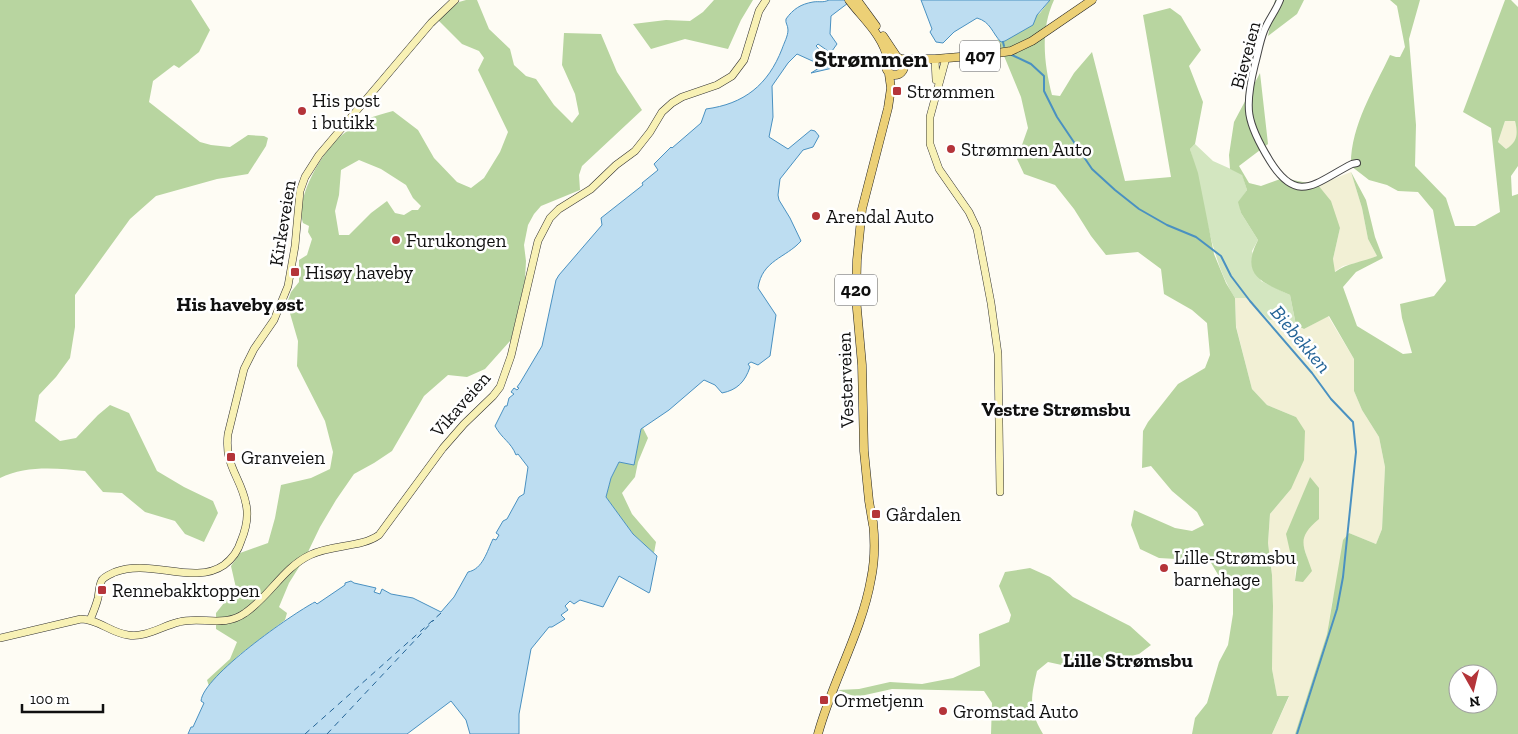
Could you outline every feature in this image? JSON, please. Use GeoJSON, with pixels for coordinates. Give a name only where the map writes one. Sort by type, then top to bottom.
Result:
{"type":"FeatureCollection","features":[{"type":"Feature","properties":{"kind":"main road","name":"Kirkeveien"},"geometry":{"type":"LineString","coordinates":[[90,620],[102,581],[105,577],[119,570],[140,567],[196,573],[207,572],[225,564],[237,551],[246,526],[247,510],[245,498],[229,460],[228,434],[244,369],[254,349],[274,320],[288,286],[302,184],[311,166],[340,129],[431,22],[455,0]]}},
{"type":"Feature","properties":{"kind":"main road","name":"Vikaveien"},"geometry":{"type":"LineString","coordinates":[[0,638],[72,620],[90,620],[114,631],[132,636],[144,634],[180,621],[215,622],[236,618],[247,612],[287,570],[303,559],[326,548],[368,541],[379,535],[444,448],[464,424],[493,396],[503,382],[511,356],[538,241],[550,218],[559,209],[591,189],[616,165],[635,151],[646,138],[662,112],[672,103],[682,97],[717,85],[732,76],[744,60],[759,11],[766,0]]}},
{"type":"Feature","properties":{"kind":"main road","name":"407"},"geometry":{"type":"LineString","coordinates":[[899,58],[936,60],[996,54],[1016,49],[1046,32],[1092,0]]}},
{"type":"Feature","properties":{"kind":"main road","name":"420"},"geometry":{"type":"LineString","coordinates":[[852,1],[904,64],[902,72]]}},
{"type":"Feature","properties":{"kind":"main road","name":"420"},"geometry":{"type":"LineString","coordinates":[[852,1],[886,50],[888,60],[886,69],[889,74]]}},
{"type":"Feature","properties":{"kind":"main road"},"geometry":{"type":"LineString","coordinates":[[888,60],[892,57],[899,58]]}},
{"type":"Feature","properties":{"kind":"main road"},"geometry":{"type":"LineString","coordinates":[[945,59],[936,91],[930,124],[933,155],[939,169],[969,212],[976,229],[992,303],[998,360],[1000,492]]}},
{"type":"Feature","properties":{"kind":"main road","name":"407"},"geometry":{"type":"LineString","coordinates":[[902,72],[925,60]]}},
{"type":"Feature","properties":{"kind":"main road"},"geometry":{"type":"LineString","coordinates":[[936,60],[936,91]]}},
{"type":"Feature","properties":{"kind":"main road"},"geometry":{"type":"LineString","coordinates":[[889,74],[894,76],[902,72]]}},
{"type":"Feature","properties":{"kind":"main road","name":"Vesterveien"},"geometry":{"type":"LineString","coordinates":[[818,734],[868,594],[873,568],[872,501],[866,475],[863,436],[862,365],[856,298],[858,246],[866,190],[888,108],[902,72]]}},
{"type":"Feature","properties":{"kind":"main road","name":"Vesterveien"},"geometry":{"type":"LineString","coordinates":[[888,108],[891,88],[889,74]]}},
{"type":"Feature","properties":{"kind":"main road","name":"Vesterveien"},"geometry":{"type":"LineString","coordinates":[[812,734],[829,699]]}},
{"type":"Feature","properties":{"kind":"street","name":"Bieveien"},"geometry":{"type":"LineString","coordinates":[[1280,0],[1263,33],[1249,88],[1248,106],[1250,122],[1256,138],[1278,174],[1291,185],[1309,186],[1357,163]]}},
{"type":"Feature","properties":{"kind":"shaded area"},"geometry":{"type":"Polygon","coordinates":[[[1505,121],[1515,121],[1518,134],[1512,146],[1506,149],[1498,142],[1505,121]]]}},
{"type":"Feature","properties":{"kind":"shaded area"},"geometry":{"type":"Polygon","coordinates":[[[1351,172],[1362,208],[1368,239],[1377,256],[1343,266],[1334,272],[1333,259],[1340,228],[1318,185],[1351,172]]]}},
{"type":"Feature","properties":{"kind":"shaded area"},"geometry":{"type":"Polygon","coordinates":[[[1235,297],[1246,298],[1269,320],[1285,320],[1304,329],[1328,316],[1354,359],[1354,391],[1362,410],[1379,437],[1385,467],[1382,529],[1376,544],[1349,533],[1332,603],[1327,634],[1295,734],[1272,734],[1289,697],[1277,697],[1272,669],[1273,606],[1268,543],[1270,514],[1291,489],[1296,417],[1267,405],[1252,389],[1236,326],[1235,297]],[[1310,477],[1299,507],[1295,581],[1311,571],[1302,541],[1307,529],[1310,477]]]}},
{"type":"Feature","properties":{"kind":"green space"},"geometry":{"type":"Polygon","coordinates":[[[0,0],[191,0],[210,30],[199,52],[179,68],[174,65],[153,81],[149,102],[200,142],[230,147],[248,135],[268,138],[266,146],[248,174],[217,179],[156,196],[130,219],[75,295],[75,327],[70,358],[39,395],[35,421],[60,441],[76,438],[110,405],[129,413],[157,471],[213,501],[218,513],[204,542],[185,534],[175,521],[145,512],[122,493],[103,492],[85,471],[42,468],[20,471],[0,478],[0,0]]]}},
{"type":"Feature","properties":{"kind":"green space"},"geometry":{"type":"Polygon","coordinates":[[[477,0],[489,29],[510,49],[514,65],[526,76],[536,79],[554,105],[572,123],[579,114],[575,94],[562,65],[564,33],[601,34],[617,72],[642,110],[582,166],[579,175],[580,190],[541,206],[534,214],[528,225],[524,245],[526,261],[525,280],[511,340],[485,369],[467,377],[448,375],[424,396],[392,451],[354,474],[336,500],[289,583],[279,607],[287,613],[285,620],[239,655],[209,686],[207,680],[230,659],[237,642],[216,629],[216,613],[236,588],[231,566],[240,553],[268,543],[281,485],[311,478],[330,469],[333,452],[325,421],[297,366],[298,341],[287,303],[291,292],[299,282],[299,260],[307,255],[312,239],[308,232],[309,226],[303,223],[301,213],[306,189],[319,163],[334,142],[354,126],[393,111],[418,130],[434,158],[457,182],[471,188],[484,178],[500,152],[508,132],[478,70],[484,58],[479,51],[462,44],[438,20],[459,2],[477,0]],[[359,160],[341,170],[339,195],[335,211],[339,235],[349,235],[371,213],[387,201],[395,213],[404,215],[412,210],[418,210],[421,206],[413,198],[406,185],[381,169],[359,160]]]}},
{"type":"Feature","properties":{"kind":"green space"},"geometry":{"type":"Polygon","coordinates":[[[714,0],[753,0],[741,20],[728,49],[685,39],[651,49],[633,24],[666,20],[690,21],[703,12],[714,0]]]}},
{"type":"Feature","properties":{"kind":"green space"},"geometry":{"type":"Polygon","coordinates":[[[1050,0],[1054,0],[1045,35],[1045,59],[1052,95],[1060,96],[1074,73],[1092,52],[1125,181],[1171,177],[1143,15],[1170,8],[1181,16],[1201,50],[1189,66],[1203,102],[1195,144],[1190,149],[1198,173],[1214,254],[1226,283],[1235,298],[1236,327],[1252,389],[1267,405],[1296,417],[1305,431],[1304,460],[1291,489],[1270,514],[1268,543],[1273,606],[1272,669],[1277,696],[1289,696],[1272,734],[1192,734],[1195,718],[1207,703],[1219,662],[1228,645],[1233,614],[1233,588],[1220,578],[1210,561],[1159,558],[1140,549],[1131,525],[1134,510],[1175,528],[1192,531],[1204,525],[1197,512],[1172,491],[1151,466],[1142,468],[1143,431],[1148,422],[1178,384],[1205,368],[1210,355],[1207,323],[1192,310],[1164,294],[1161,269],[1138,252],[1106,255],[1055,185],[1024,174],[1017,159],[1028,128],[1021,97],[997,39],[1001,42],[1040,13],[1050,0]]]}},
{"type":"Feature","properties":{"kind":"green space"},"geometry":{"type":"Polygon","coordinates":[[[1275,0],[1304,0],[1297,14],[1268,36],[1275,0]]]}},
{"type":"Feature","properties":{"kind":"green space"},"geometry":{"type":"Polygon","coordinates":[[[1390,0],[1420,0],[1409,39],[1416,125],[1415,166],[1446,198],[1455,226],[1475,226],[1500,212],[1491,128],[1463,112],[1505,0],[1511,0],[1518,7],[1518,166],[1511,176],[1512,196],[1518,194],[1518,734],[1295,734],[1327,634],[1343,540],[1349,533],[1376,544],[1382,529],[1385,467],[1379,437],[1362,410],[1354,391],[1354,359],[1329,316],[1304,329],[1296,325],[1290,295],[1270,286],[1256,276],[1251,262],[1258,240],[1241,213],[1238,202],[1247,190],[1242,175],[1230,169],[1229,155],[1234,122],[1260,73],[1268,144],[1239,166],[1249,183],[1261,186],[1283,178],[1318,185],[1331,201],[1340,228],[1333,259],[1335,272],[1377,256],[1368,239],[1362,208],[1351,172],[1366,200],[1375,237],[1383,258],[1356,272],[1343,287],[1357,326],[1403,354],[1412,353],[1400,304],[1434,296],[1446,281],[1433,210],[1418,192],[1398,191],[1387,185],[1369,180],[1351,166],[1354,137],[1370,95],[1390,55],[1400,57],[1405,47],[1397,6],[1390,0]],[[1505,121],[1498,142],[1506,149],[1513,143],[1516,137],[1515,121],[1505,121]]]}},
{"type":"Feature","properties":{"kind":"green space"},"geometry":{"type":"Polygon","coordinates":[[[1195,144],[1213,161],[1242,174],[1247,190],[1239,202],[1241,213],[1258,240],[1252,251],[1261,281],[1290,295],[1296,325],[1285,320],[1269,320],[1246,298],[1235,298],[1226,282],[1213,245],[1190,149],[1195,144]]]}},
{"type":"Feature","properties":{"kind":"green space"},"geometry":{"type":"Polygon","coordinates":[[[643,428],[648,438],[638,462],[635,477],[622,493],[632,514],[656,542],[654,553],[633,534],[606,497],[611,478],[619,462],[634,464],[641,429],[643,428]]]}},
{"type":"Feature","properties":{"kind":"green space"},"geometry":{"type":"Polygon","coordinates":[[[1310,477],[1319,488],[1319,519],[1311,526],[1304,538],[1304,549],[1312,571],[1303,582],[1295,581],[1297,566],[1291,556],[1286,534],[1310,477]]]}},
{"type":"Feature","properties":{"kind":"green space"},"geometry":{"type":"Polygon","coordinates":[[[1030,568],[1050,577],[1073,597],[1130,626],[1151,645],[1139,654],[1080,669],[1048,662],[1037,671],[1032,703],[1035,717],[1043,734],[991,734],[992,703],[984,691],[892,689],[856,697],[838,690],[859,689],[890,682],[922,684],[953,678],[980,666],[979,634],[1009,622],[1011,615],[999,586],[1005,572],[1030,568]]]}},
{"type":"Feature","properties":{"kind":"water"},"geometry":{"type":"Polygon","coordinates":[[[829,0],[852,0],[831,16],[830,34],[837,44],[832,51],[828,51],[818,44],[816,46],[837,67],[811,73],[819,68],[819,64],[797,54],[788,63],[772,86],[773,117],[769,137],[788,149],[811,130],[815,131],[819,136],[813,147],[803,150],[780,179],[779,200],[801,241],[769,265],[760,279],[758,288],[776,315],[770,356],[758,365],[751,362],[748,364],[750,367],[743,381],[727,392],[722,393],[715,385],[704,380],[669,410],[641,429],[634,465],[619,462],[611,478],[606,497],[633,534],[657,556],[649,593],[619,576],[603,607],[580,600],[574,604],[570,601],[565,606],[568,610],[561,615],[565,619],[549,627],[531,649],[519,714],[519,734],[470,734],[466,720],[451,701],[407,734],[188,734],[204,703],[201,701],[206,690],[216,677],[269,632],[315,602],[317,604],[345,585],[345,583],[351,581],[376,588],[374,592],[380,594],[382,589],[391,594],[413,598],[441,612],[454,597],[468,572],[481,563],[493,539],[496,540],[499,535],[496,533],[503,521],[507,519],[519,497],[524,494],[528,467],[518,454],[516,455],[495,426],[505,406],[507,406],[509,398],[514,394],[511,392],[514,388],[517,390],[519,388],[517,387],[542,346],[556,280],[559,275],[602,225],[601,218],[643,185],[642,183],[658,170],[654,164],[671,147],[701,123],[706,109],[732,103],[743,97],[753,91],[770,73],[787,37],[786,19],[791,12],[805,4],[829,0]]]}},
{"type":"Feature","properties":{"kind":"water"},"geometry":{"type":"Polygon","coordinates":[[[921,0],[1050,0],[1037,15],[1033,25],[1005,41],[1001,42],[985,22],[977,18],[954,32],[943,43],[936,42],[930,32],[932,29],[921,0]]]}},
{"type":"Feature","properties":{"kind":"waterway"},"geometry":{"type":"LineString","coordinates":[[1003,42],[1004,46]]}},
{"type":"Feature","properties":{"kind":"waterway","name":"Biebekken"},"geometry":{"type":"LineString","coordinates":[[1012,55],[1031,64],[1044,76],[1044,91],[1057,117],[1092,169],[1139,209],[1167,225],[1196,237],[1221,256],[1231,276],[1250,301],[1312,373],[1331,399],[1353,422],[1356,452],[1343,577],[1337,609],[1297,734]]}},
{"type":"Feature","properties":{"kind":"ferry route"},"geometry":{"type":"LineString","coordinates":[[305,734],[441,613]]}},
{"type":"Feature","properties":{"kind":"ferry route"},"geometry":{"type":"LineString","coordinates":[[327,734],[434,620]]}},
{"type":"Feature","properties":{"kind":"place","name":"Strømmen"},"geometry":{"type":"Point","coordinates":[897,91]}},
{"type":"Feature","properties":{"kind":"place","name":"His post i butikk"},"geometry":{"type":"Point","coordinates":[302,111]}},
{"type":"Feature","properties":{"kind":"place","name":"Strømmen Auto"},"geometry":{"type":"Point","coordinates":[951,149]}},
{"type":"Feature","properties":{"kind":"place","name":"Arendal Auto"},"geometry":{"type":"Point","coordinates":[816,216]}},
{"type":"Feature","properties":{"kind":"place","name":"Furukongen"},"geometry":{"type":"Point","coordinates":[396,240]}},
{"type":"Feature","properties":{"kind":"place","name":"Hisøy haveby"},"geometry":{"type":"Point","coordinates":[295,272]}},
{"type":"Feature","properties":{"kind":"place","name":"Granveien"},"geometry":{"type":"Point","coordinates":[231,457]}},
{"type":"Feature","properties":{"kind":"place","name":"Gårdalen"},"geometry":{"type":"Point","coordinates":[876,514]}},
{"type":"Feature","properties":{"kind":"place","name":"Lille-Strømsbu barnehage"},"geometry":{"type":"Point","coordinates":[1164,568]}},
{"type":"Feature","properties":{"kind":"place","name":"Rennebakktoppen"},"geometry":{"type":"Point","coordinates":[102,590]}},
{"type":"Feature","properties":{"kind":"place","name":"Ormetjenn"},"geometry":{"type":"Point","coordinates":[824,700]}},
{"type":"Feature","properties":{"kind":"place","name":"Gromstad Auto"},"geometry":{"type":"Point","coordinates":[943,711]}},
{"type":"Feature","properties":{"kind":"district","name":"Strømmen"},"geometry":{"type":"Point","coordinates":[871,59]}},
{"type":"Feature","properties":{"kind":"district","name":"His haveby øst"},"geometry":{"type":"Point","coordinates":[240,304]}},
{"type":"Feature","properties":{"kind":"district","name":"Vestre Strømsbu"},"geometry":{"type":"Point","coordinates":[1056,409]}},
{"type":"Feature","properties":{"kind":"district","name":"Lille Strømsbu"},"geometry":{"type":"Point","coordinates":[1128,660]}}]}
